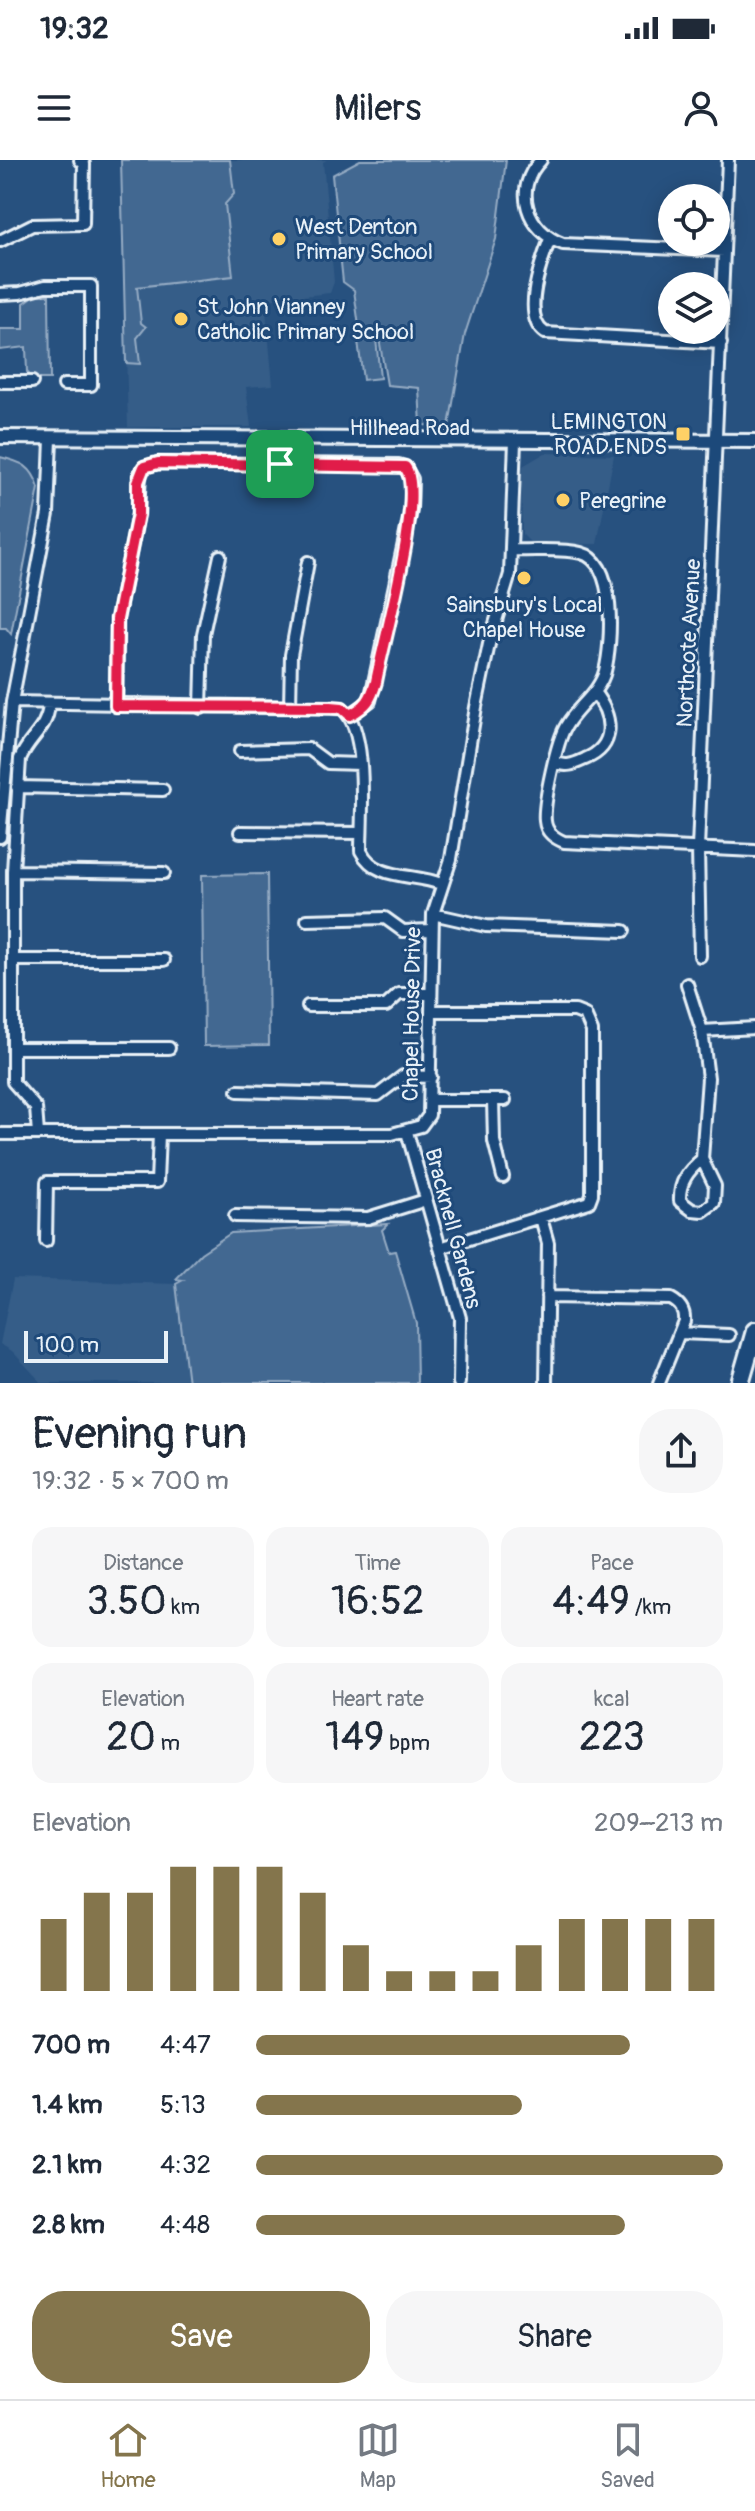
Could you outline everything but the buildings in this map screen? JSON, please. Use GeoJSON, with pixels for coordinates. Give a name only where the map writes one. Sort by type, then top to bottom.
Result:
{"type":"FeatureCollection","features":[{"type":"Feature","properties":{"kind":"highway"},"geometry":{"type":"LineString","coordinates":[[740,1383],[755,1331]]}},
{"type":"Feature","properties":{"kind":"street"},"geometry":{"type":"LineString","coordinates":[[0,241],[32,225],[83,224],[84,164],[80,160]]}},
{"type":"Feature","properties":{"kind":"street"},"geometry":{"type":"LineString","coordinates":[[541,160],[529,177],[526,209],[534,225],[550,239],[563,244],[658,248]]}},
{"type":"Feature","properties":{"kind":"street"},"geometry":{"type":"LineString","coordinates":[[720,160],[728,160]]}},
{"type":"Feature","properties":{"kind":"street","name":"Northcote Avenue"},"geometry":{"type":"LineString","coordinates":[[727,184],[728,160]]}},
{"type":"Feature","properties":{"kind":"street"},"geometry":{"type":"LineString","coordinates":[[550,239],[543,257],[533,317],[536,327],[545,333],[658,339]]}},
{"type":"Feature","properties":{"kind":"street"},"geometry":{"type":"LineString","coordinates":[[0,294],[45,286],[91,286],[91,385],[64,385]]}},
{"type":"Feature","properties":{"kind":"street","name":"Northcote Avenue"},"geometry":{"type":"LineString","coordinates":[[700,956],[698,848],[721,344]]}},
{"type":"Feature","properties":{"kind":"street"},"geometry":{"type":"LineString","coordinates":[[0,382],[32,382]]}},
{"type":"Feature","properties":{"kind":"street","name":"Hillhead Road"},"geometry":{"type":"LineString","coordinates":[[0,437],[52,442]]}},
{"type":"Feature","properties":{"kind":"street","name":"Hillhead Road"},"geometry":{"type":"LineString","coordinates":[[0,444],[752,440]]}},
{"type":"Feature","properties":{"kind":"street"},"geometry":{"type":"LineString","coordinates":[[0,837],[1,790],[12,702],[48,514],[52,442]]}},
{"type":"Feature","properties":{"kind":"street","name":"Chapel House Drive"},"geometry":{"type":"LineString","coordinates":[[0,1134],[407,1132],[421,1126],[429,1115],[431,1100],[433,914],[451,859],[476,707],[514,550],[515,443]]}},
{"type":"Feature","properties":{"kind":"street"},"geometry":{"type":"LineString","coordinates":[[116,706],[117,619],[138,514],[138,482],[144,467],[158,463],[399,465],[405,467],[412,479],[411,510],[403,557],[370,701],[350,715]]}},
{"type":"Feature","properties":{"kind":"street"},"geometry":{"type":"LineString","coordinates":[[514,550],[583,553],[597,563],[607,581],[605,672],[594,692],[564,728],[545,822],[551,836],[564,842],[755,851]]}},
{"type":"Feature","properties":{"kind":"street"},"geometry":{"type":"LineString","coordinates":[[201,708],[203,634],[220,556]]}},
{"type":"Feature","properties":{"kind":"street"},"geometry":{"type":"LineString","coordinates":[[290,707],[291,655],[308,562]]}},
{"type":"Feature","properties":{"kind":"street"},"geometry":{"type":"LineString","coordinates":[[555,762],[569,766],[600,753],[608,742],[609,716],[594,692]]}},
{"type":"Feature","properties":{"kind":"street"},"geometry":{"type":"LineString","coordinates":[[12,702],[201,708],[342,708],[350,715],[360,764],[361,851],[367,864],[379,872],[421,876],[441,884]]}},
{"type":"Feature","properties":{"kind":"street"},"geometry":{"type":"LineString","coordinates":[[38,1134],[36,1108],[13,1082],[13,871],[20,759],[27,742],[47,724],[49,705]]}},
{"type":"Feature","properties":{"kind":"street"},"geometry":{"type":"LineString","coordinates":[[240,751],[309,749],[328,763],[360,764]]}},
{"type":"Feature","properties":{"kind":"street"},"geometry":{"type":"LineString","coordinates":[[17,787],[163,790]]}},
{"type":"Feature","properties":{"kind":"street"},"geometry":{"type":"LineString","coordinates":[[240,832],[361,833]]}},
{"type":"Feature","properties":{"kind":"street"},"geometry":{"type":"LineString","coordinates":[[13,871],[164,873]]}},
{"type":"Feature","properties":{"kind":"street"},"geometry":{"type":"LineString","coordinates":[[433,914],[486,926],[624,931]]}},
{"type":"Feature","properties":{"kind":"street"},"geometry":{"type":"LineString","coordinates":[[307,920],[385,918],[403,931],[431,930]]}},
{"type":"Feature","properties":{"kind":"street"},"geometry":{"type":"LineString","coordinates":[[13,960],[164,960]]}},
{"type":"Feature","properties":{"kind":"street"},"geometry":{"type":"LineString","coordinates":[[687,984],[702,1031],[708,1078],[702,1159],[715,1186],[714,1203],[703,1211],[692,1210],[680,1201],[680,1187],[690,1169],[702,1159]]}},
{"type":"Feature","properties":{"kind":"street"},"geometry":{"type":"LineString","coordinates":[[308,1006],[386,1006],[399,994],[431,994]]}},
{"type":"Feature","properties":{"kind":"street"},"geometry":{"type":"LineString","coordinates":[[431,1011],[575,1011],[585,1015],[591,1023],[592,1194],[581,1206],[440,1248]]}},
{"type":"Feature","properties":{"kind":"street"},"geometry":{"type":"LineString","coordinates":[[702,1031],[755,1028]]}},
{"type":"Feature","properties":{"kind":"street"},"geometry":{"type":"LineString","coordinates":[[13,1048],[169,1048]]}},
{"type":"Feature","properties":{"kind":"street"},"geometry":{"type":"LineString","coordinates":[[238,1091],[378,1095],[403,1076],[431,1077]]}},
{"type":"Feature","properties":{"kind":"street"},"geometry":{"type":"LineString","coordinates":[[431,1100],[505,1100]]}},
{"type":"Feature","properties":{"kind":"street"},"geometry":{"type":"LineString","coordinates":[[493,1100],[494,1141],[503,1177]]}},
{"type":"Feature","properties":{"kind":"street","name":"Bracknell Gardens"},"geometry":{"type":"LineString","coordinates":[[407,1132],[460,1318],[459,1383]]}},
{"type":"Feature","properties":{"kind":"street"},"geometry":{"type":"LineString","coordinates":[[46,1241],[47,1182],[157,1182],[159,1134]]}},
{"type":"Feature","properties":{"kind":"street"},"geometry":{"type":"LineString","coordinates":[[235,1216],[368,1218],[426,1200]]}},
{"type":"Feature","properties":{"kind":"street"},"geometry":{"type":"LineString","coordinates":[[541,1218],[548,1243],[546,1383]]}},
{"type":"Feature","properties":{"kind":"street"},"geometry":{"type":"LineString","coordinates":[[547,1297],[671,1299],[684,1311],[680,1333],[659,1383]]}},
{"type":"Feature","properties":{"kind":"street"},"geometry":{"type":"LineString","coordinates":[[680,1333],[729,1335]]}},
{"type":"Feature","properties":{"kind":"shaded area","name":"St John Vianney Catholic Primary School"},"geometry":{"type":"Polygon","coordinates":[[[121,160],[327,160],[323,162],[334,282],[330,293],[265,300],[273,385],[246,387],[251,427],[128,427],[121,160]]]}},
{"type":"Feature","properties":{"kind":"shaded area"},"geometry":{"type":"Polygon","coordinates":[[[121,160],[230,160],[234,194],[225,204],[233,276],[137,287],[141,323],[146,327],[137,338],[140,364],[126,363],[121,160]]]}},
{"type":"Feature","properties":{"kind":"shaded area"},"geometry":{"type":"Polygon","coordinates":[[[360,160],[506,160],[496,239],[465,334],[449,426],[421,425],[419,388],[387,385],[378,332],[360,334],[354,290],[343,282],[332,175],[360,160]]]}},
{"type":"Feature","properties":{"kind":"shaded area"},"geometry":{"type":"Polygon","coordinates":[[[35,295],[49,295],[50,379],[33,379],[27,372],[26,347],[0,350],[0,329],[24,329],[24,303],[35,295]]]}},
{"type":"Feature","properties":{"kind":"shaded area"},"geometry":{"type":"Polygon","coordinates":[[[376,339],[380,378],[363,380],[358,341],[376,339]]]}},
{"type":"Feature","properties":{"kind":"shaded area","name":"Peregrine"},"geometry":{"type":"Polygon","coordinates":[[[545,453],[614,455],[597,544],[532,544],[522,534],[521,467],[545,453]]]}},
{"type":"Feature","properties":{"kind":"shaded area"},"geometry":{"type":"Polygon","coordinates":[[[0,457],[25,466],[39,488],[11,634],[6,628],[0,628],[0,457]]]}},
{"type":"Feature","properties":{"kind":"shaded area"},"geometry":{"type":"Polygon","coordinates":[[[267,874],[269,1045],[204,1046],[202,875],[267,874]]]}},
{"type":"Feature","properties":{"kind":"shaded area"},"geometry":{"type":"Polygon","coordinates":[[[388,1224],[382,1230],[389,1252],[395,1251],[416,1323],[417,1383],[188,1383],[176,1284],[183,1280],[176,1279],[201,1253],[231,1233],[388,1224]]]}},
{"type":"Feature","properties":{"kind":"shaded area"},"geometry":{"type":"Polygon","coordinates":[[[13,1279],[176,1284],[188,1383],[42,1383],[12,1351],[0,1344],[13,1279]]]}},
{"type":"Feature","properties":{"kind":"place","name":"West Denton Primary School"},"geometry":{"type":"Point","coordinates":[279,239]}},
{"type":"Feature","properties":{"kind":"place","name":"St John Vianney Catholic Primary School"},"geometry":{"type":"Point","coordinates":[181,319]}},
{"type":"Feature","properties":{"kind":"place","name":"LEMINGTON ROAD ENDS"},"geometry":{"type":"Point","coordinates":[683,434]}},
{"type":"Feature","properties":{"kind":"place","name":"Peregrine"},"geometry":{"type":"Point","coordinates":[563,500]}},
{"type":"Feature","properties":{"kind":"place","name":"Sainsbury's Local Chapel House"},"geometry":{"type":"Point","coordinates":[524,578]}},
{"type":"Feature","properties":{"kind":"route"},"geometry":{"type":"LineString","coordinates":[[158,463],[280,464],[399,465],[410,473],[411,510],[403,557],[370,701],[350,715],[342,708],[331,707],[116,706],[117,619],[138,514],[138,482],[144,467],[158,463]]}}]}
